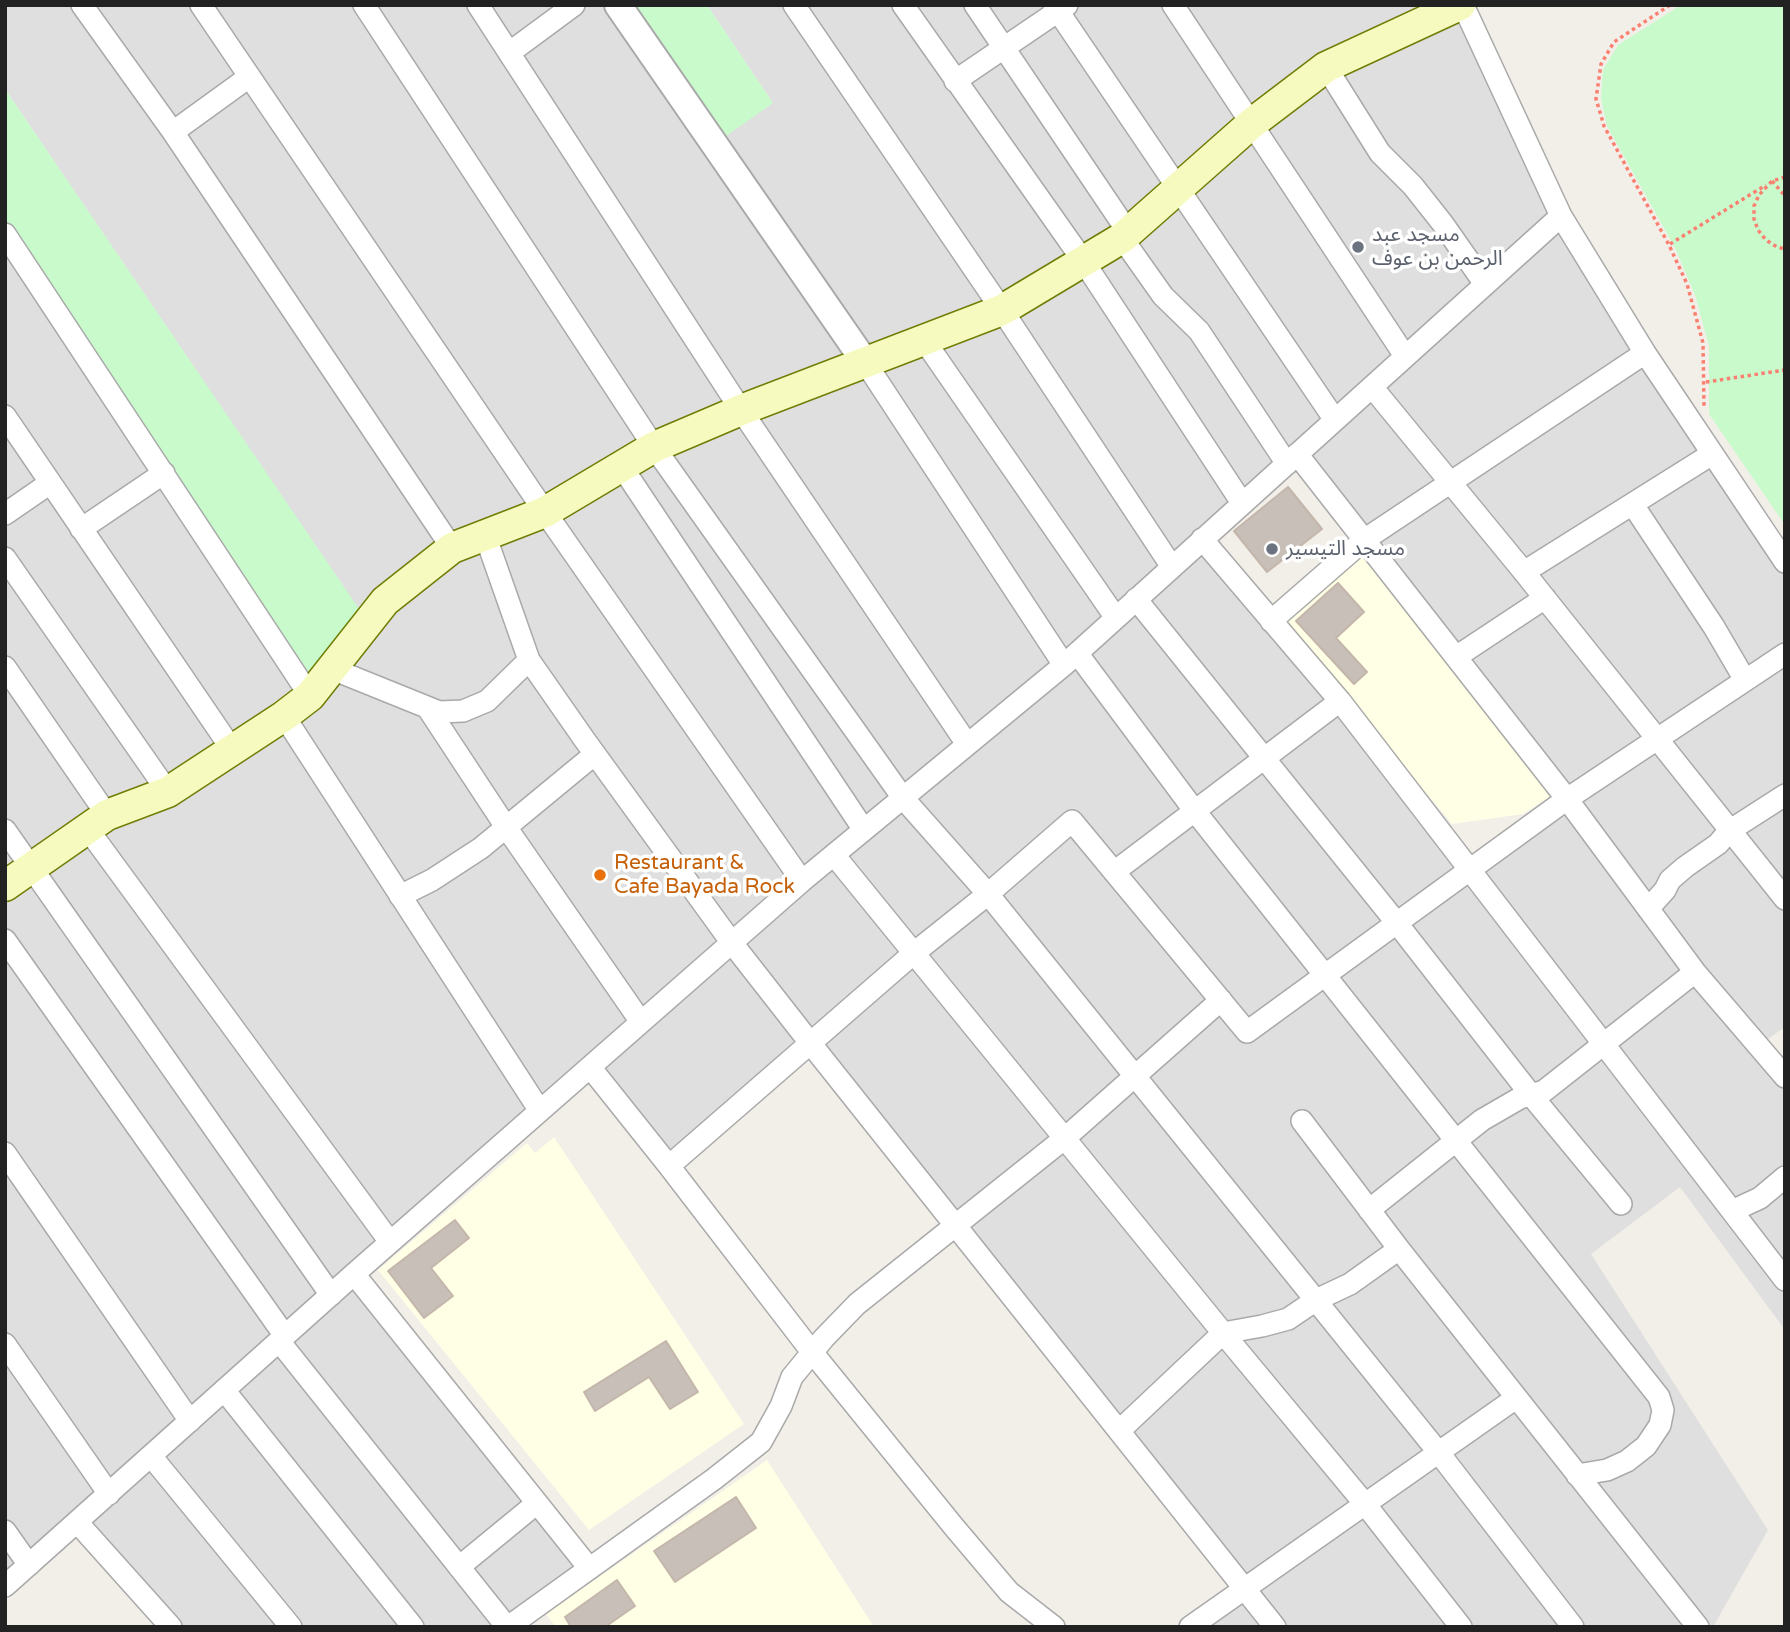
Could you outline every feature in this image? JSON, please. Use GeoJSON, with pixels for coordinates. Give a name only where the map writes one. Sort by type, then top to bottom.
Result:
{"type":"FeatureCollection","features":[{"type":"Feature","properties":{"kind":"main road"},"geometry":{"type":"LineString","coordinates":[[5,886],[97,821],[168,792],[284,716],[310,696],[385,601],[452,548],[545,512],[654,447],[741,410],[1002,310],[1125,235],[1251,124],[1326,67],[1453,7]]}},
{"type":"Feature","properties":{"kind":"street"},"geometry":{"type":"LineString","coordinates":[[82,5],[173,132],[452,548]]}},
{"type":"Feature","properties":{"kind":"street"},"geometry":{"type":"LineString","coordinates":[[201,5],[545,512],[802,881]]}},
{"type":"Feature","properties":{"kind":"street"},"geometry":{"type":"LineString","coordinates":[[364,5],[654,447],[903,798],[988,894],[1316,1300],[1439,1453],[1571,1626]]}},
{"type":"Feature","properties":{"kind":"street"},"geometry":{"type":"LineString","coordinates":[[478,5],[741,410],[967,744]]}},
{"type":"Feature","properties":{"kind":"street"},"geometry":{"type":"LineString","coordinates":[[509,53],[574,5]]}},
{"type":"Feature","properties":{"kind":"street"},"geometry":{"type":"LineString","coordinates":[[618,5],[1071,659],[1194,810],[1659,1397],[1663,1410],[1660,1425],[1646,1446],[1627,1461],[1607,1470],[1577,1475]]}},
{"type":"Feature","properties":{"kind":"street"},"geometry":{"type":"LineString","coordinates":[[793,5],[1002,310],[1172,567]]}},
{"type":"Feature","properties":{"kind":"street"},"geometry":{"type":"LineString","coordinates":[[903,5],[1083,262],[1242,503]]}},
{"type":"Feature","properties":{"kind":"street"},"geometry":{"type":"LineString","coordinates":[[975,5],[1163,296],[1199,331],[1292,459],[1364,540],[1567,799],[1695,972],[1785,1077]]}},
{"type":"Feature","properties":{"kind":"street"},"geometry":{"type":"LineString","coordinates":[[1173,5],[1405,356]]}},
{"type":"Feature","properties":{"kind":"street"},"geometry":{"type":"LineString","coordinates":[[955,80],[1059,7],[1178,189],[1335,420]]}},
{"type":"Feature","properties":{"kind":"street"},"geometry":{"type":"LineString","coordinates":[[1453,7],[1561,216],[1645,353],[1785,562]]}},
{"type":"Feature","properties":{"kind":"street"},"geometry":{"type":"LineString","coordinates":[[1326,67],[1380,153],[1413,187],[1443,224],[1485,284]]}},
{"type":"Feature","properties":{"kind":"street"},"geometry":{"type":"LineString","coordinates":[[173,132],[250,77]]}},
{"type":"Feature","properties":{"kind":"street"},"geometry":{"type":"LineString","coordinates":[[5,1586],[390,1242],[802,881],[1071,659],[1561,216]]}},
{"type":"Feature","properties":{"kind":"street"},"geometry":{"type":"LineString","coordinates":[[5,234],[310,696]]}},
{"type":"Feature","properties":{"kind":"street"},"geometry":{"type":"LineString","coordinates":[[925,340],[1116,618]]}},
{"type":"Feature","properties":{"kind":"street"},"geometry":{"type":"LineString","coordinates":[[1271,621],[1364,540],[1645,353]]}},
{"type":"Feature","properties":{"kind":"street"},"geometry":{"type":"LineString","coordinates":[[1372,387],[1545,598],[1785,899]]}},
{"type":"Feature","properties":{"kind":"street"},"geometry":{"type":"LineString","coordinates":[[5,416],[233,751]]}},
{"type":"Feature","properties":{"kind":"street"},"geometry":{"type":"LineString","coordinates":[[1524,572],[1712,454]]}},
{"type":"Feature","properties":{"kind":"street"},"geometry":{"type":"LineString","coordinates":[[622,467],[864,830]]}},
{"type":"Feature","properties":{"kind":"street"},"geometry":{"type":"LineString","coordinates":[[81,528],[164,472]]}},
{"type":"Feature","properties":{"kind":"street"},"geometry":{"type":"LineString","coordinates":[[5,514],[50,482]]}},
{"type":"Feature","properties":{"kind":"street"},"geometry":{"type":"LineString","coordinates":[[1633,505],[1714,627],[1745,680]]}},
{"type":"Feature","properties":{"kind":"street"},"geometry":{"type":"LineString","coordinates":[[485,535],[529,660],[595,754],[732,943],[954,1227],[1275,1627]]}},
{"type":"Feature","properties":{"kind":"street"},"geometry":{"type":"LineString","coordinates":[[1202,539],[1340,701],[1785,1280]]}},
{"type":"Feature","properties":{"kind":"street"},"geometry":{"type":"LineString","coordinates":[[5,558],[168,792]]}},
{"type":"Feature","properties":{"kind":"street"},"geometry":{"type":"LineString","coordinates":[[1455,657],[1545,598]]}},
{"type":"Feature","properties":{"kind":"street"},"geometry":{"type":"LineString","coordinates":[[1136,599],[1621,1204]]}},
{"type":"Feature","properties":{"kind":"street"},"geometry":{"type":"LineString","coordinates":[[669,1166],[914,953],[988,894],[1072,821],[1247,1031],[1567,799],[1785,654]]}},
{"type":"Feature","properties":{"kind":"street"},"geometry":{"type":"LineString","coordinates":[[331,668],[439,712],[463,711],[487,701],[529,660]]}},
{"type":"Feature","properties":{"kind":"street"},"geometry":{"type":"LineString","coordinates":[[5,667],[97,821],[390,1242]]}},
{"type":"Feature","properties":{"kind":"street"},"geometry":{"type":"LineString","coordinates":[[1114,872],[1340,701]]}},
{"type":"Feature","properties":{"kind":"street"},"geometry":{"type":"LineString","coordinates":[[427,707],[641,1022]]}},
{"type":"Feature","properties":{"kind":"street"},"geometry":{"type":"LineString","coordinates":[[284,716],[540,1111]]}},
{"type":"Feature","properties":{"kind":"street"},"geometry":{"type":"LineString","coordinates":[[400,896],[432,880],[481,848],[595,754]]}},
{"type":"Feature","properties":{"kind":"street"},"geometry":{"type":"LineString","coordinates":[[1648,909],[1670,880],[1718,844],[1729,831],[1785,795]]}},
{"type":"Feature","properties":{"kind":"street"},"geometry":{"type":"LineString","coordinates":[[5,830],[331,1295]]}},
{"type":"Feature","properties":{"kind":"street"},"geometry":{"type":"LineString","coordinates":[[834,855],[1223,1334],[1366,1504],[1452,1624]]}},
{"type":"Feature","properties":{"kind":"street"},"geometry":{"type":"LineString","coordinates":[[5,940],[282,1338],[507,1627],[714,1479],[761,1442],[781,1406],[792,1377],[858,1304],[1065,1138],[1221,1000]]}},
{"type":"Feature","properties":{"kind":"street"},"geometry":{"type":"LineString","coordinates":[[1369,1210],[1482,1120],[1520,1098],[1545,1091],[1695,972]]}},
{"type":"Feature","properties":{"kind":"street"},"geometry":{"type":"LineString","coordinates":[[590,1067],[812,1352],[1009,1592],[1054,1627]]}},
{"type":"Feature","properties":{"kind":"street"},"geometry":{"type":"LineString","coordinates":[[1302,1121],[1399,1249],[1698,1627]]}},
{"type":"Feature","properties":{"kind":"street"},"geometry":{"type":"LineString","coordinates":[[5,1153],[190,1421]]}},
{"type":"Feature","properties":{"kind":"street"},"geometry":{"type":"LineString","coordinates":[[1732,1211],[1760,1198],[1785,1177]]}},
{"type":"Feature","properties":{"kind":"street"},"geometry":{"type":"LineString","coordinates":[[1119,1431],[1223,1334],[1289,1318],[1316,1300],[1350,1284],[1399,1249]]}},
{"type":"Feature","properties":{"kind":"street"},"geometry":{"type":"LineString","coordinates":[[354,1274],[589,1568]]}},
{"type":"Feature","properties":{"kind":"street"},"geometry":{"type":"LineString","coordinates":[[5,1344],[109,1493]]}},
{"type":"Feature","properties":{"kind":"street"},"geometry":{"type":"LineString","coordinates":[[224,1391],[414,1627]]}},
{"type":"Feature","properties":{"kind":"street"},"geometry":{"type":"LineString","coordinates":[[1190,1627],[1516,1398]]}},
{"type":"Feature","properties":{"kind":"street"},"geometry":{"type":"LineString","coordinates":[[151,1456],[291,1627]]}},
{"type":"Feature","properties":{"kind":"street"},"geometry":{"type":"LineString","coordinates":[[459,1567],[537,1503]]}},
{"type":"Feature","properties":{"kind":"street"},"geometry":{"type":"LineString","coordinates":[[77,1522],[171,1627]]}},
{"type":"Feature","properties":{"kind":"street"},"geometry":{"type":"LineString","coordinates":[[5,1531],[29,1565]]}},
{"type":"Feature","properties":{"kind":"path"},"geometry":{"type":"LineString","coordinates":[[1670,5],[1614,42],[1601,64],[1595,99],[1604,126],[1669,244],[1687,284],[1703,343],[1706,382],[1704,416]]}},
{"type":"Feature","properties":{"kind":"path"},"geometry":{"type":"LineString","coordinates":[[1669,244],[1783,176]]}},
{"type":"Feature","properties":{"kind":"path"},"geometry":{"type":"LineString","coordinates":[[1772,181],[1785,196]]}},
{"type":"Feature","properties":{"kind":"path"},"geometry":{"type":"LineString","coordinates":[[1766,185],[1754,206],[1754,219],[1766,240],[1785,249]]}},
{"type":"Feature","properties":{"kind":"path"},"geometry":{"type":"LineString","coordinates":[[1706,382],[1785,370]]}},
{"type":"Feature","properties":{"kind":"shaded area"},"geometry":{"type":"Polygon","coordinates":[[[5,5],[618,5],[773,103],[707,5],[1460,5],[1561,216],[1785,562],[1785,1027],[1758,1046],[1785,1077],[1785,1330],[1680,1187],[1591,1254],[1768,1530],[1713,1627],[1190,1627],[1243,1588],[811,1044],[669,1166],[590,1068],[354,1274],[589,1568],[508,1627],[171,1627],[77,1522],[5,1586],[5,234],[367,622],[5,89],[5,5]],[[1298,454],[1203,540],[1468,869],[1567,800],[1298,454]]]}},
{"type":"Feature","properties":{"kind":"shaded area"},"geometry":{"type":"Polygon","coordinates":[[[1358,553],[1364,554],[1552,795],[1523,814],[1452,824],[1281,618],[1358,553]]]}},
{"type":"Feature","properties":{"kind":"shaded area"},"geometry":{"type":"Polygon","coordinates":[[[554,1137],[744,1424],[589,1530],[378,1270],[527,1143],[535,1153],[554,1137]]]}},
{"type":"Feature","properties":{"kind":"shaded area"},"geometry":{"type":"Polygon","coordinates":[[[767,1460],[874,1627],[556,1627],[546,1614],[767,1460]]]}},
{"type":"Feature","properties":{"kind":"green space"},"geometry":{"type":"Polygon","coordinates":[[[618,5],[707,5],[773,103],[715,144],[618,5]]]}},
{"type":"Feature","properties":{"kind":"green space"},"geometry":{"type":"Polygon","coordinates":[[[1681,5],[1785,5],[1785,525],[1709,414],[1709,346],[1695,295],[1675,248],[1607,126],[1601,98],[1603,70],[1618,45],[1681,5]]]}},
{"type":"Feature","properties":{"kind":"green space"},"geometry":{"type":"Polygon","coordinates":[[[5,89],[368,622],[310,696],[5,234],[5,89]]]}},
{"type":"Feature","properties":{"kind":"building"},"geometry":{"type":"Polygon","coordinates":[[[1288,487],[1322,529],[1267,572],[1234,531],[1288,487]]]}},
{"type":"Feature","properties":{"kind":"building"},"geometry":{"type":"Polygon","coordinates":[[[1338,583],[1364,612],[1336,638],[1367,672],[1354,684],[1296,621],[1338,583]]]}},
{"type":"Feature","properties":{"kind":"building"},"geometry":{"type":"Polygon","coordinates":[[[455,1220],[469,1238],[431,1268],[453,1296],[424,1318],[388,1271],[455,1220]]]}},
{"type":"Feature","properties":{"kind":"building"},"geometry":{"type":"Polygon","coordinates":[[[666,1341],[698,1392],[670,1409],[649,1377],[595,1411],[584,1392],[666,1341]]]}},
{"type":"Feature","properties":{"kind":"building"},"geometry":{"type":"Polygon","coordinates":[[[736,1497],[756,1528],[675,1582],[654,1551],[736,1497]]]}},
{"type":"Feature","properties":{"kind":"building"},"geometry":{"type":"Polygon","coordinates":[[[617,1580],[635,1606],[605,1627],[571,1627],[565,1617],[617,1580]]]}},
{"type":"Feature","properties":{"kind":"place","name":"مسجد عبد الرحمن بن عوف"},"geometry":{"type":"Point","coordinates":[1358,247]}},
{"type":"Feature","properties":{"kind":"place","name":"مسجد التيسير"},"geometry":{"type":"Point","coordinates":[1272,549]}},
{"type":"Feature","properties":{"kind":"place","name":"Restaurant & Cafe Bayada Rock"},"geometry":{"type":"Point","coordinates":[600,875]}}]}
